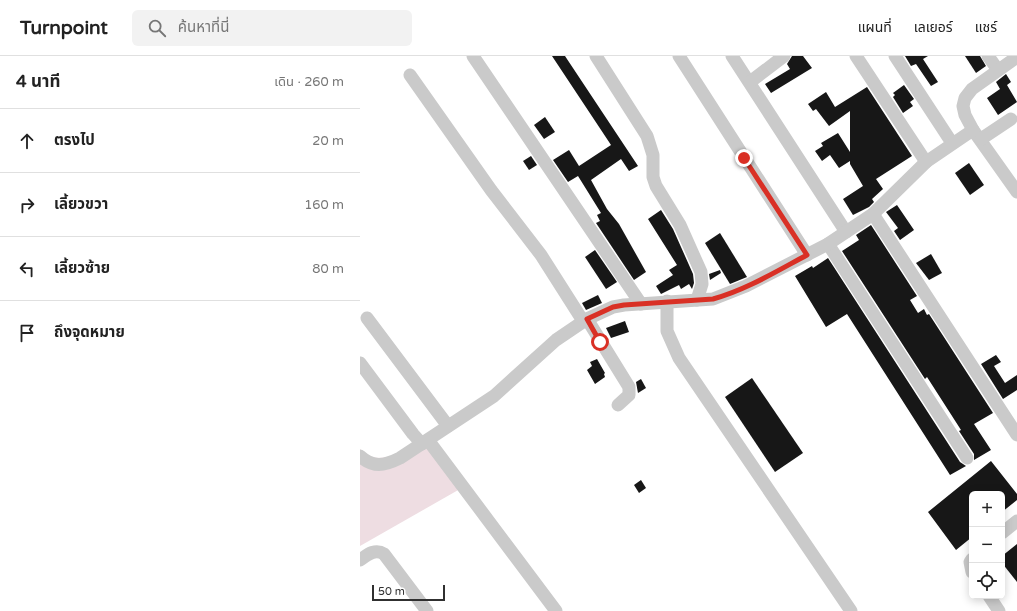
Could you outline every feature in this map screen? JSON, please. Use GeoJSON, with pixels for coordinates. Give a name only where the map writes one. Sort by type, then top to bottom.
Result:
{"type":"FeatureCollection","features":[{"type":"Feature","properties":{"kind":"street"},"geometry":{"type":"LineString","coordinates":[[473,56],[641,304]]}},
{"type":"Feature","properties":{"kind":"street"},"geometry":{"type":"LineString","coordinates":[[596,56],[647,136],[653,155],[653,171],[656,186],[680,225],[701,272],[702,284],[697,300]]}},
{"type":"Feature","properties":{"kind":"street"},"geometry":{"type":"LineString","coordinates":[[679,56],[807,255]]}},
{"type":"Feature","properties":{"kind":"street"},"geometry":{"type":"LineString","coordinates":[[732,56],[846,232]]}},
{"type":"Feature","properties":{"kind":"street"},"geometry":{"type":"LineString","coordinates":[[750,82],[784,56]]}},
{"type":"Feature","properties":{"kind":"street"},"geometry":{"type":"LineString","coordinates":[[856,56],[926,162]]}},
{"type":"Feature","properties":{"kind":"street"},"geometry":{"type":"LineString","coordinates":[[895,56],[952,143]]}},
{"type":"Feature","properties":{"kind":"street"},"geometry":{"type":"LineString","coordinates":[[988,56],[998,70]]}},
{"type":"Feature","properties":{"kind":"street"},"geometry":{"type":"LineString","coordinates":[[1017,57],[972,89],[965,98],[963,106],[965,115],[1017,192]]}},
{"type":"Feature","properties":{"kind":"street"},"geometry":{"type":"LineString","coordinates":[[410,75],[491,190],[541,255],[629,387],[629,395],[618,405]]}},
{"type":"Feature","properties":{"kind":"street"},"geometry":{"type":"LineString","coordinates":[[360,456],[368,463],[382,465],[400,458],[494,396],[556,340],[585,320],[613,307],[667,301],[697,300],[727,295],[776,272],[828,244],[873,214],[926,162],[952,143],[977,134],[1010,119]]}},
{"type":"Feature","properties":{"kind":"street"},"geometry":{"type":"LineString","coordinates":[[873,214],[1017,435]]}},
{"type":"Feature","properties":{"kind":"street"},"geometry":{"type":"LineString","coordinates":[[828,244],[967,458]]}},
{"type":"Feature","properties":{"kind":"street"},"geometry":{"type":"LineString","coordinates":[[667,301],[667,331],[680,358],[851,611]]}},
{"type":"Feature","properties":{"kind":"street"},"geometry":{"type":"LineString","coordinates":[[367,318],[448,426]]}},
{"type":"Feature","properties":{"kind":"street"},"geometry":{"type":"LineString","coordinates":[[360,362],[413,434],[425,442],[556,611]]}},
{"type":"Feature","properties":{"kind":"street"},"geometry":{"type":"LineString","coordinates":[[1005,531],[1017,521]]}},
{"type":"Feature","properties":{"kind":"street"},"geometry":{"type":"LineString","coordinates":[[360,560],[376,552],[380,551],[384,554],[427,611]]}},
{"type":"Feature","properties":{"kind":"street"},"geometry":{"type":"LineString","coordinates":[[991,599],[999,611]]}},
{"type":"Feature","properties":{"kind":"shaded area"},"geometry":{"type":"Polygon","coordinates":[[[431,435],[467,485],[360,546],[360,449],[368,455],[377,458],[387,457],[406,450],[431,435]]]}},
{"type":"Feature","properties":{"kind":"building"},"geometry":{"type":"Polygon","coordinates":[[[552,56],[565,56],[638,166],[629,171],[621,159],[591,180],[607,209],[619,224],[646,272],[634,280],[596,223],[600,221],[597,215],[601,213],[578,176],[568,182],[553,160],[569,150],[579,166],[611,145],[552,56]]]}},
{"type":"Feature","properties":{"kind":"building"},"geometry":{"type":"Polygon","coordinates":[[[792,56],[803,56],[812,68],[771,93],[765,84],[790,69],[787,64],[792,56]]]}},
{"type":"Feature","properties":{"kind":"building"},"geometry":{"type":"Polygon","coordinates":[[[905,56],[928,56],[923,59],[938,82],[931,86],[916,64],[911,66],[905,56]]]}},
{"type":"Feature","properties":{"kind":"building"},"geometry":{"type":"Polygon","coordinates":[[[965,56],[980,56],[986,66],[976,73],[965,56]]]}},
{"type":"Feature","properties":{"kind":"building"},"geometry":{"type":"Polygon","coordinates":[[[1006,74],[1011,82],[1007,85],[1017,102],[998,115],[987,98],[1000,89],[996,82],[1006,74]]]}},
{"type":"Feature","properties":{"kind":"building"},"geometry":{"type":"Polygon","coordinates":[[[904,85],[914,99],[910,102],[913,106],[903,113],[893,97],[895,95],[893,93],[904,85]]]}},
{"type":"Feature","properties":{"kind":"building"},"geometry":{"type":"Polygon","coordinates":[[[867,87],[912,156],[876,179],[883,189],[872,199],[874,202],[869,207],[853,215],[843,199],[863,186],[850,164],[850,161],[839,168],[830,155],[822,161],[815,151],[823,146],[821,143],[838,133],[850,152],[850,111],[829,126],[816,109],[813,111],[808,104],[826,92],[835,107],[867,87]]]}},
{"type":"Feature","properties":{"kind":"building"},"geometry":{"type":"Polygon","coordinates":[[[545,117],[555,132],[544,139],[534,125],[545,117]]]}},
{"type":"Feature","properties":{"kind":"building"},"geometry":{"type":"Polygon","coordinates":[[[531,156],[537,165],[529,170],[523,161],[531,156]]]}},
{"type":"Feature","properties":{"kind":"building"},"geometry":{"type":"Polygon","coordinates":[[[969,163],[984,185],[970,195],[955,173],[969,163]]]}},
{"type":"Feature","properties":{"kind":"building"},"geometry":{"type":"Polygon","coordinates":[[[897,205],[914,230],[900,240],[894,231],[898,228],[886,212],[897,205]]]}},
{"type":"Feature","properties":{"kind":"building"},"geometry":{"type":"Polygon","coordinates":[[[661,210],[673,229],[693,274],[694,283],[692,289],[689,284],[681,289],[679,285],[661,294],[656,286],[673,275],[669,270],[677,265],[648,219],[661,210]]]}},
{"type":"Feature","properties":{"kind":"building"},"geometry":{"type":"Polygon","coordinates":[[[871,225],[917,296],[910,300],[918,313],[924,309],[927,315],[929,314],[993,413],[974,424],[991,450],[974,460],[974,454],[959,431],[961,430],[927,377],[925,379],[842,251],[859,240],[856,235],[871,225]]]}},
{"type":"Feature","properties":{"kind":"building"},"geometry":{"type":"Polygon","coordinates":[[[720,233],[747,277],[730,284],[705,243],[720,233]]]}},
{"type":"Feature","properties":{"kind":"building"},"geometry":{"type":"Polygon","coordinates":[[[595,250],[617,282],[606,289],[585,257],[595,250]]]}},
{"type":"Feature","properties":{"kind":"building"},"geometry":{"type":"Polygon","coordinates":[[[931,254],[942,273],[929,280],[916,263],[931,254]]]}},
{"type":"Feature","properties":{"kind":"building"},"geometry":{"type":"Polygon","coordinates":[[[828,258],[960,462],[966,466],[950,475],[847,314],[826,327],[795,276],[812,266],[813,268],[828,258]]]}},
{"type":"Feature","properties":{"kind":"building"},"geometry":{"type":"Polygon","coordinates":[[[720,270],[721,273],[710,280],[709,274],[720,270]]]}},
{"type":"Feature","properties":{"kind":"building"},"geometry":{"type":"Polygon","coordinates":[[[598,295],[602,303],[586,310],[582,303],[598,295]]]}},
{"type":"Feature","properties":{"kind":"building"},"geometry":{"type":"Polygon","coordinates":[[[625,321],[629,332],[611,338],[606,328],[625,321]]]}},
{"type":"Feature","properties":{"kind":"building"},"geometry":{"type":"Polygon","coordinates":[[[996,355],[1001,362],[994,366],[1005,383],[1017,375],[1017,390],[1003,399],[981,364],[996,355]]]}},
{"type":"Feature","properties":{"kind":"building"},"geometry":{"type":"Polygon","coordinates":[[[597,359],[605,373],[605,377],[595,384],[587,370],[592,366],[590,362],[597,359]]]}},
{"type":"Feature","properties":{"kind":"building"},"geometry":{"type":"Polygon","coordinates":[[[752,378],[803,453],[775,472],[725,397],[752,378]]]}},
{"type":"Feature","properties":{"kind":"building"},"geometry":{"type":"Polygon","coordinates":[[[641,379],[646,388],[638,393],[636,382],[641,379]]]}},
{"type":"Feature","properties":{"kind":"building"},"geometry":{"type":"Polygon","coordinates":[[[991,461],[1017,494],[1017,500],[1005,510],[1005,491],[969,491],[969,539],[956,550],[928,512],[991,461]]]}},
{"type":"Feature","properties":{"kind":"building"},"geometry":{"type":"Polygon","coordinates":[[[641,480],[646,488],[639,493],[634,485],[641,480]]]}},
{"type":"Feature","properties":{"kind":"building"},"geometry":{"type":"Polygon","coordinates":[[[1017,544],[1017,582],[1005,567],[1005,554],[1017,544]]]}},
{"type":"Feature","properties":{"kind":"route"},"geometry":{"type":"LineString","coordinates":[[600,342],[587,319],[613,307],[667,301],[713,299],[727,295],[776,272],[807,255],[744,158]]}}]}
